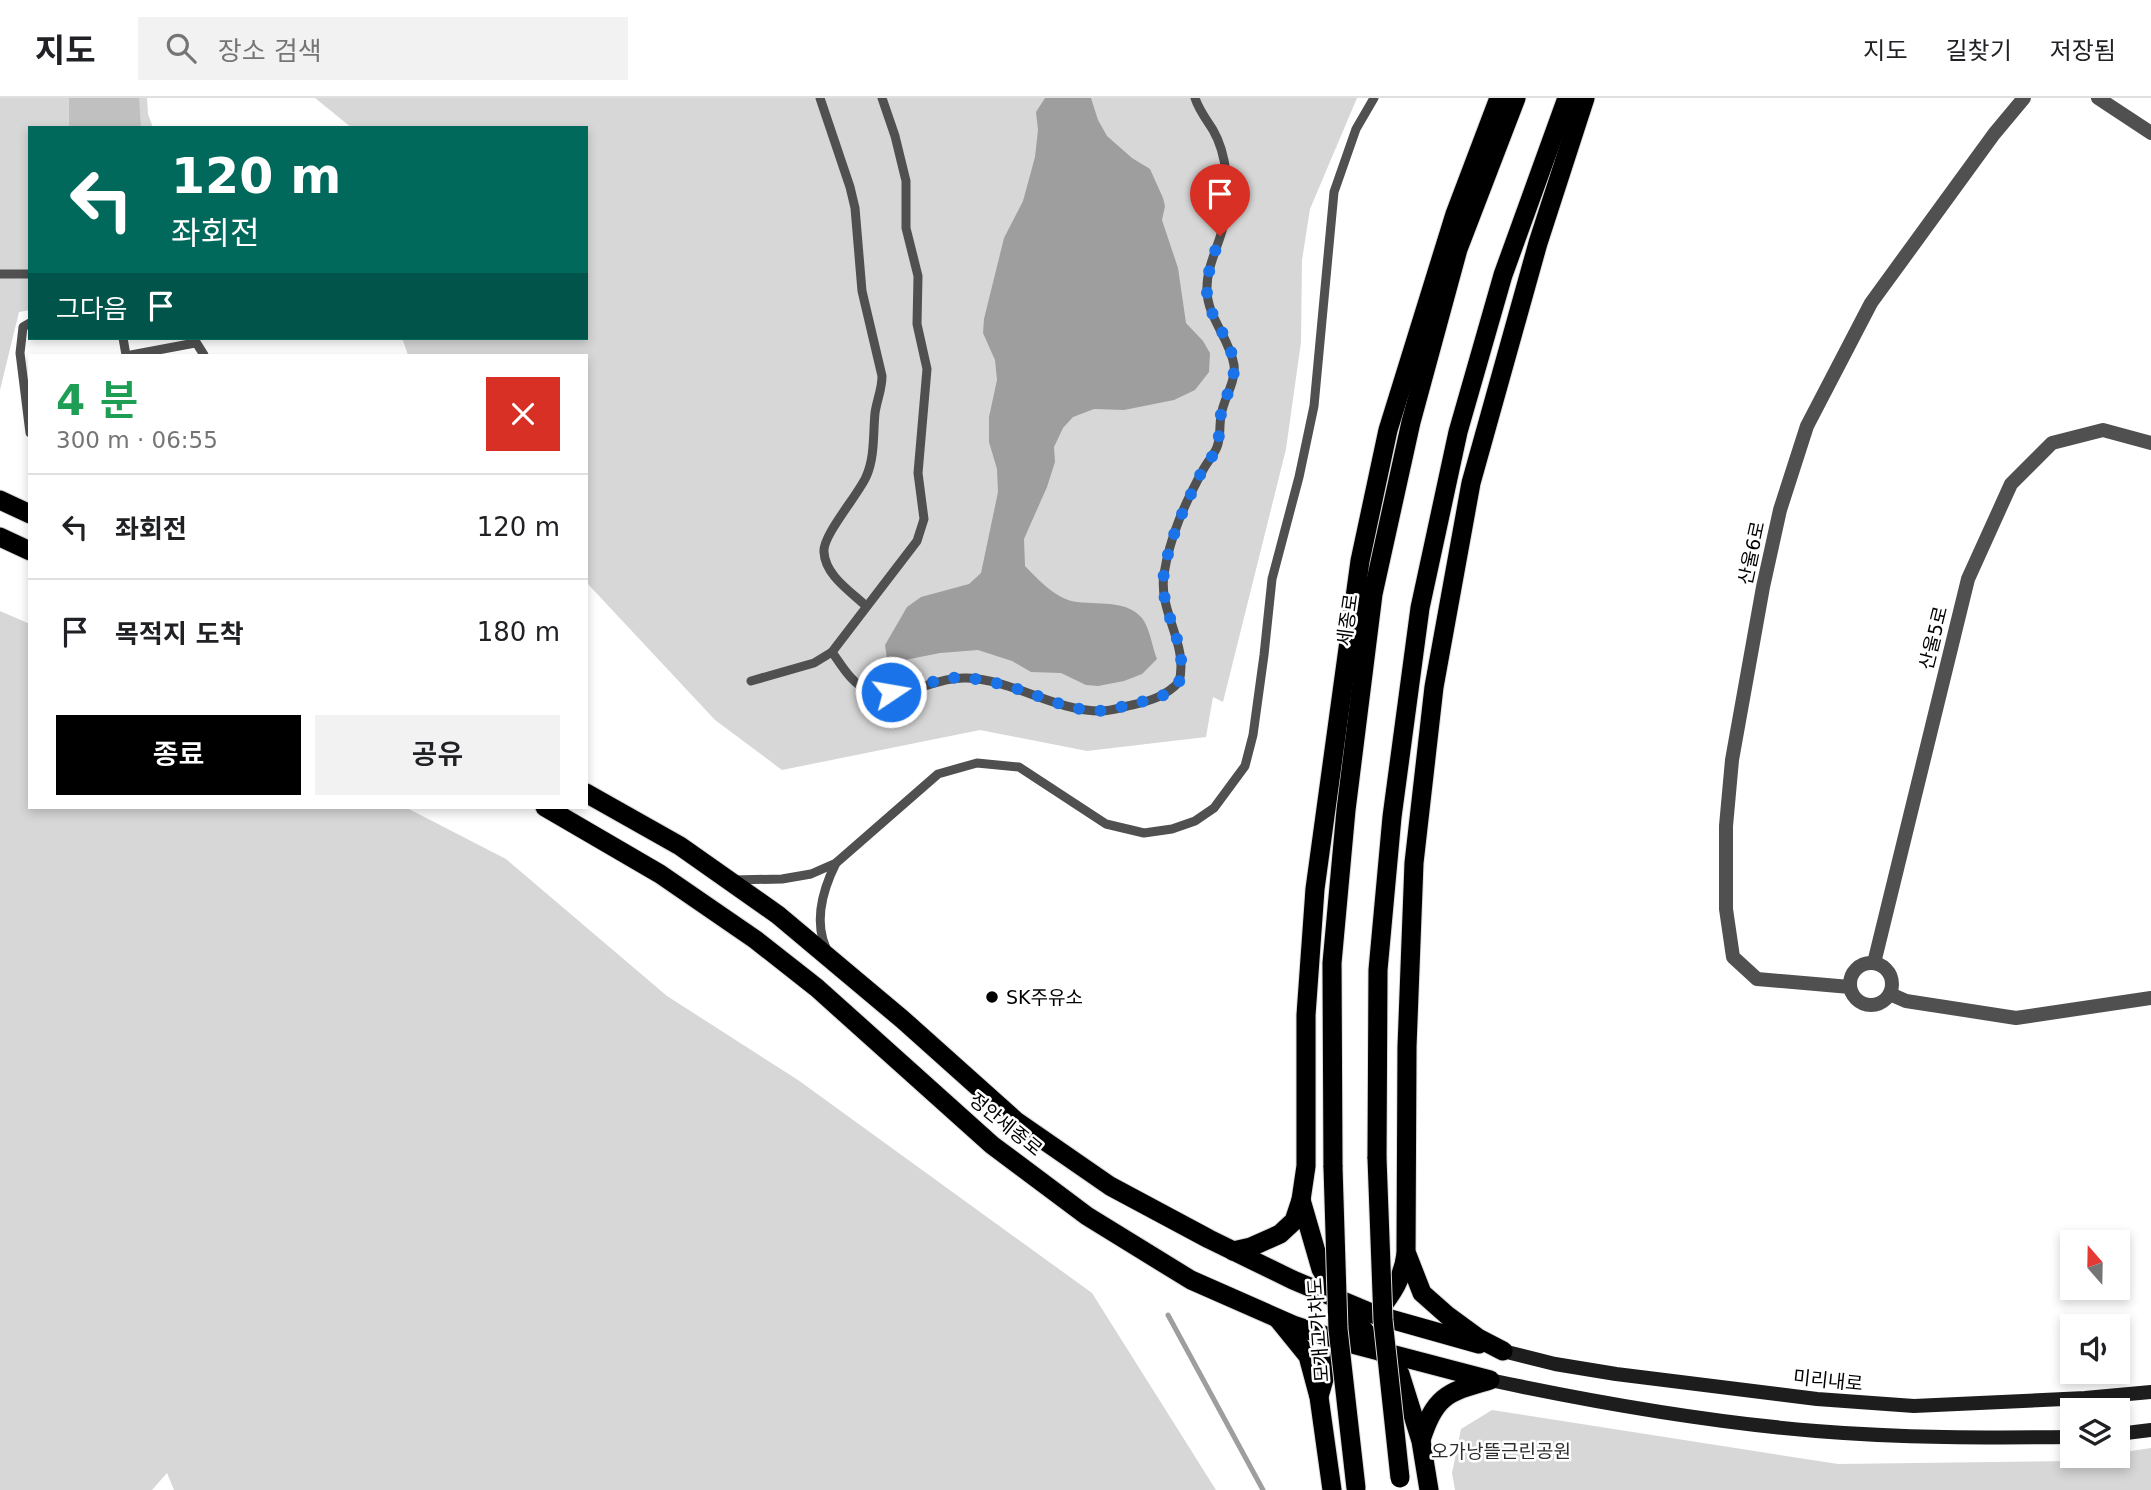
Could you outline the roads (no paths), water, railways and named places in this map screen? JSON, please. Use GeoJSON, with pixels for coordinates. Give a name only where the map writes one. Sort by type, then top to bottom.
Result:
{"type":"FeatureCollection","features":[{"type":"Feature","properties":{"kind":"highway"},"geometry":{"type":"LineString","coordinates":[[1233,1251],[1251,1247],[1280,1234],[1294,1221],[1301,1200],[1306,1166],[1306,1015],[1315,889],[1360,561],[1388,430],[1455,214],[1499,98]]}},
{"type":"Feature","properties":{"kind":"highway","name":"세종로"},"geometry":{"type":"LineString","coordinates":[[1333,1167],[1332,963],[1346,810],[1373,594],[1411,422],[1458,249],[1516,98]]}},
{"type":"Feature","properties":{"kind":"highway"},"geometry":{"type":"LineString","coordinates":[[1401,1484],[1383,1320],[1377,1158],[1378,970],[1392,817],[1420,608],[1458,432],[1499,288],[1567,98]]}},
{"type":"Feature","properties":{"kind":"highway"},"geometry":{"type":"LineString","coordinates":[[1319,1397],[1331,1357],[1341,1341],[1369,1321],[1393,1293],[1404,1270],[1406,1047],[1414,863],[1434,687],[1471,483],[1538,243],[1585,98]]}},
{"type":"Feature","properties":{"kind":"highway"},"geometry":{"type":"LineString","coordinates":[[0,500],[28,513]]}},
{"type":"Feature","properties":{"kind":"highway"},"geometry":{"type":"LineString","coordinates":[[0,537],[28,550]]}},
{"type":"Feature","properties":{"kind":"highway","name":"정안세종로"},"geometry":{"type":"LineString","coordinates":[[588,794],[680,846],[778,915],[1016,1121],[1110,1186],[1233,1251],[1339,1300],[1369,1321],[1503,1351]]}},
{"type":"Feature","properties":{"kind":"highway","name":"정안세종로"},"geometry":{"type":"LineString","coordinates":[[548,809],[660,874],[756,940],[817,988],[992,1145],[1087,1216],[1191,1280],[1278,1318],[1341,1341],[1490,1380]]}},
{"type":"Feature","properties":{"kind":"highway","name":"모개고가차도"},"geometry":{"type":"LineString","coordinates":[[1333,1167],[1338,1329],[1356,1489]]}},
{"type":"Feature","properties":{"kind":"highway"},"geometry":{"type":"LineString","coordinates":[[1301,1200],[1321,1269],[1339,1300]]}},
{"type":"Feature","properties":{"kind":"highway"},"geometry":{"type":"LineString","coordinates":[[1406,1252],[1422,1293],[1478,1338],[1503,1351]]}},
{"type":"Feature","properties":{"kind":"highway"},"geometry":{"type":"LineString","coordinates":[[1278,1318],[1308,1356],[1319,1397],[1332,1490]]}},
{"type":"Feature","properties":{"kind":"highway"},"geometry":{"type":"LineString","coordinates":[[1369,1321],[1382,1350],[1400,1374],[1421,1441],[1429,1490]]}},
{"type":"Feature","properties":{"kind":"highway"},"geometry":{"type":"LineString","coordinates":[[1421,1441],[1429,1416],[1442,1399],[1457,1389],[1490,1380]]}},
{"type":"Feature","properties":{"kind":"main road","name":"미리내로"},"geometry":{"type":"LineString","coordinates":[[1503,1351],[1555,1364],[1616,1374],[1817,1399],[1914,1406],[2151,1392]]}},
{"type":"Feature","properties":{"kind":"main road"},"geometry":{"type":"LineString","coordinates":[[1490,1380],[1611,1404],[1815,1431],[1912,1437],[2060,1437]]}},
{"type":"Feature","properties":{"kind":"main road"},"geometry":{"type":"LineString","coordinates":[[2130,1433],[2151,1430]]}},
{"type":"Feature","properties":{"kind":"street","name":"산울6로"},"geometry":{"type":"LineString","coordinates":[[1850,987],[1757,979],[1733,957],[1726,909],[1726,826],[1732,760],[1763,587],[1780,509],[1807,426],[1871,303],[1994,134],[2024,98]]}},
{"type":"Feature","properties":{"kind":"street"},"geometry":{"type":"LineString","coordinates":[[2098,98],[2151,133]]}},
{"type":"Feature","properties":{"kind":"street","name":"산울5로"},"geometry":{"type":"LineString","coordinates":[[1874,963],[1968,579],[2011,484],[2052,443],[2103,430],[2151,443]]}},
{"type":"Feature","properties":{"kind":"street"},"geometry":{"type":"LineString","coordinates":[[1867,963],[1874,963],[1890,974],[1892,987],[1880,1003],[1867,1005],[1856,999],[1850,987],[1850,980],[1856,969],[1867,963]]}},
{"type":"Feature","properties":{"kind":"street"},"geometry":{"type":"LineString","coordinates":[[1889,993],[1906,1001],[2016,1018],[2151,998]]}},
{"type":"Feature","properties":{"kind":"lane"},"geometry":{"type":"LineString","coordinates":[[820,98],[834,144],[843,160],[855,208],[862,291],[882,376],[867,476],[824,541],[823,551],[829,570],[866,606]]}},
{"type":"Feature","properties":{"kind":"lane"},"geometry":{"type":"LineString","coordinates":[[751,681],[814,663],[832,652],[917,541],[922,530],[924,519],[918,473],[927,369],[917,324],[918,276],[906,228],[906,181],[882,98]]}},
{"type":"Feature","properties":{"kind":"lane"},"geometry":{"type":"LineString","coordinates":[[832,652],[857,683],[866,690],[878,693],[965,677],[1006,685],[1072,708],[1104,711],[1161,697],[1179,682],[1182,662],[1165,605],[1165,571],[1173,533],[1204,467],[1216,449],[1221,415],[1233,380],[1234,366],[1206,289],[1225,219],[1227,187],[1214,132],[1195,98]]}},
{"type":"Feature","properties":{"kind":"lane"},"geometry":{"type":"LineString","coordinates":[[731,880],[782,879],[811,874],[836,863],[938,774],[977,763],[1019,768],[1106,824],[1144,833],[1172,829],[1195,821],[1214,808],[1245,766],[1253,735],[1272,579],[1299,477],[1314,406],[1334,192],[1356,129],[1374,98]]}},
{"type":"Feature","properties":{"kind":"lane"},"geometry":{"type":"LineString","coordinates":[[0,274],[28,274]]}},
{"type":"Feature","properties":{"kind":"lane"},"geometry":{"type":"LineString","coordinates":[[28,324],[23,327],[20,352],[26,371],[28,402]]}},
{"type":"Feature","properties":{"kind":"lane"},"geometry":{"type":"LineString","coordinates":[[134,354],[194,341]]}},
{"type":"Feature","properties":{"kind":"lane"},"geometry":{"type":"LineString","coordinates":[[830,958],[820,935],[821,904],[836,863]]}},
{"type":"Feature","properties":{"kind":"waterway"},"geometry":{"type":"LineString","coordinates":[[1168,1315],[1263,1490]]}},
{"type":"Feature","properties":{"kind":"place","name":"SK주유소"},"geometry":{"type":"Point","coordinates":[992,997]}},
{"type":"Feature","properties":{"kind":"park label","name":"오가낭뜰근린공원"},"geometry":{"type":"Point","coordinates":[1501,1451]}}]}
